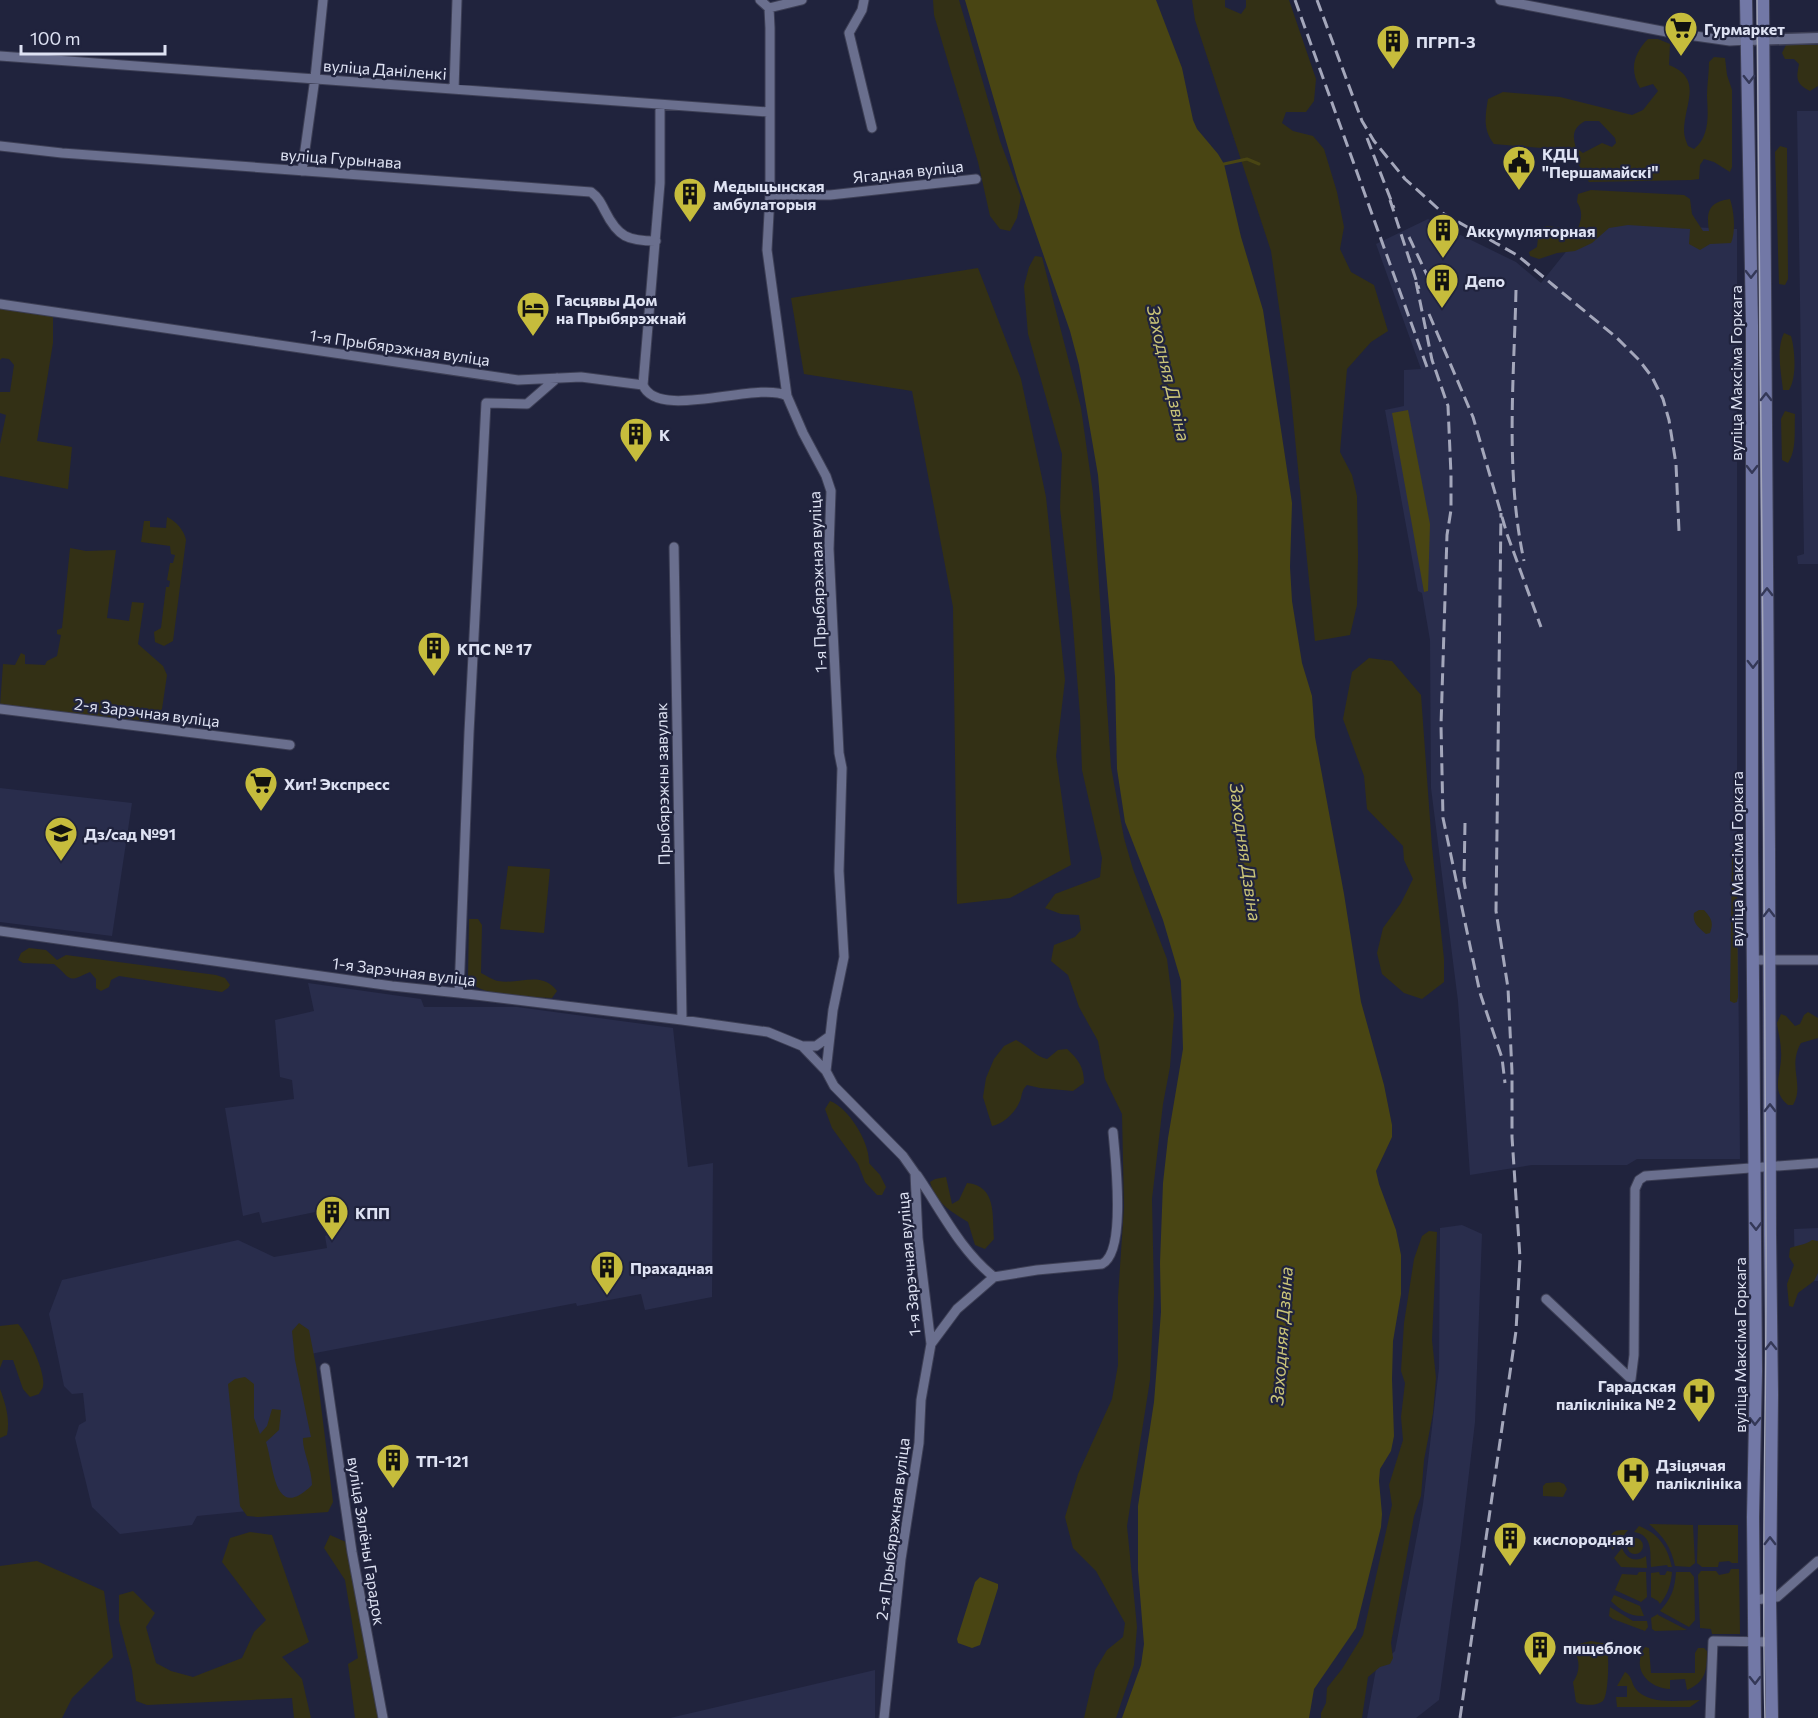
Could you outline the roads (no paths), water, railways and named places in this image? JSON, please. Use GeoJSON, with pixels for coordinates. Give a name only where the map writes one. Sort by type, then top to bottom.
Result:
{"type":"FeatureCollection","features":[{"type":"Feature","properties":{"kind":"main road","name":"вуліца Максіма Горкага"},"geometry":{"type":"LineString","coordinates":[[1746,0],[1752,326],[1755,1718]]}},
{"type":"Feature","properties":{"kind":"main road","name":"вуліца Максіма Горкага"},"geometry":{"type":"LineString","coordinates":[[1763,0],[1772,1718]]}},
{"type":"Feature","properties":{"kind":"street"},"geometry":{"type":"LineString","coordinates":[[302,171],[323,0]]}},
{"type":"Feature","properties":{"kind":"street"},"geometry":{"type":"LineString","coordinates":[[454,89],[457,0]]}},
{"type":"Feature","properties":{"kind":"street"},"geometry":{"type":"LineString","coordinates":[[760,0],[769,8],[771,67],[768,112],[770,195],[767,250],[787,396]]}},
{"type":"Feature","properties":{"kind":"street"},"geometry":{"type":"LineString","coordinates":[[769,8],[802,0]]}},
{"type":"Feature","properties":{"kind":"street"},"geometry":{"type":"LineString","coordinates":[[864,0],[862,10],[849,33],[872,128]]}},
{"type":"Feature","properties":{"kind":"street"},"geometry":{"type":"LineString","coordinates":[[1500,0],[1667,32],[1730,41],[1818,38]]}},
{"type":"Feature","properties":{"kind":"street","name":"вуліца Даніленкі"},"geometry":{"type":"LineString","coordinates":[[0,56],[768,112]]}},
{"type":"Feature","properties":{"kind":"street"},"geometry":{"type":"LineString","coordinates":[[644,385],[660,183],[660,105]]}},
{"type":"Feature","properties":{"kind":"street","name":"вуліца Гурынава"},"geometry":{"type":"LineString","coordinates":[[0,146],[62,153],[591,192],[597,196],[608,217],[621,234],[633,241],[656,241]]}},
{"type":"Feature","properties":{"kind":"street","name":"Ягадная вуліца"},"geometry":{"type":"LineString","coordinates":[[770,195],[830,195],[976,179]]}},
{"type":"Feature","properties":{"kind":"street"},"geometry":{"type":"LineString","coordinates":[[1750,187],[1764,186]]}},
{"type":"Feature","properties":{"kind":"street","name":"1-я Прыбярэжная вуліца"},"geometry":{"type":"LineString","coordinates":[[0,304],[518,380],[581,377],[644,385],[646,392],[652,396],[688,401],[766,391],[780,392],[787,396],[831,491],[829,549],[838,753],[842,768],[839,871],[844,957],[833,1010],[826,1071]]}},
{"type":"Feature","properties":{"kind":"street"},"geometry":{"type":"LineString","coordinates":[[1752,326],[1765,325]]}},
{"type":"Feature","properties":{"kind":"street"},"geometry":{"type":"LineString","coordinates":[[459,993],[486,403],[527,404],[557,378]]}},
{"type":"Feature","properties":{"kind":"street","name":"Прыбярэжны завулак"},"geometry":{"type":"LineString","coordinates":[[674,547],[682,1020]]}},
{"type":"Feature","properties":{"kind":"street","name":"2-я Зарэчная вуліца"},"geometry":{"type":"LineString","coordinates":[[0,709],[290,745]]}},
{"type":"Feature","properties":{"kind":"street"},"geometry":{"type":"LineString","coordinates":[[1752,848],[1769,848]]}},
{"type":"Feature","properties":{"kind":"street","name":"1-я Зарэчная вуліца"},"geometry":{"type":"LineString","coordinates":[[0,931],[392,986],[768,1032],[802,1046],[826,1071],[834,1086],[903,1156],[915,1173],[918,1238],[931,1344]]}},
{"type":"Feature","properties":{"kind":"street"},"geometry":{"type":"LineString","coordinates":[[1753,960],[1818,960]]}},
{"type":"Feature","properties":{"kind":"street"},"geometry":{"type":"LineString","coordinates":[[802,1046],[816,1046],[830,1036]]}},
{"type":"Feature","properties":{"kind":"street"},"geometry":{"type":"LineString","coordinates":[[931,1344],[957,1309],[994,1277],[1037,1270],[1102,1264],[1107,1261],[1117,1230],[1113,1132]]}},
{"type":"Feature","properties":{"kind":"street"},"geometry":{"type":"LineString","coordinates":[[1546,1299],[1631,1379],[1634,1355],[1635,1189],[1639,1180],[1645,1176],[1818,1163]]}},
{"type":"Feature","properties":{"kind":"street"},"geometry":{"type":"LineString","coordinates":[[915,1173],[942,1217],[981,1266],[994,1277]]}},
{"type":"Feature","properties":{"kind":"street","name":"2-я Прыбярэжная вуліца"},"geometry":{"type":"LineString","coordinates":[[884,1718],[901,1559],[919,1443],[921,1400],[931,1344]]}},
{"type":"Feature","properties":{"kind":"street","name":"вуліца Зялёны Гарадок"},"geometry":{"type":"LineString","coordinates":[[325,1368],[352,1552],[383,1718]]}},
{"type":"Feature","properties":{"kind":"street"},"geometry":{"type":"LineString","coordinates":[[1754,1517],[1770,1516]]}},
{"type":"Feature","properties":{"kind":"street"},"geometry":{"type":"LineString","coordinates":[[1755,1600],[1778,1597],[1818,1563]]}},
{"type":"Feature","properties":{"kind":"street"},"geometry":{"type":"LineString","coordinates":[[1710,1718],[1713,1641],[1770,1642]]}},
{"type":"Feature","properties":{"kind":"water","name":"Заходняя Дзвіна"},"geometry":{"type":"Polygon","coordinates":[[[965,0],[1156,0],[1182,68],[1193,120],[1197,129],[1224,164],[1241,237],[1263,310],[1292,503],[1290,567],[1292,601],[1302,663],[1312,696],[1315,737],[1361,1002],[1384,1085],[1392,1125],[1392,1137],[1376,1171],[1396,1230],[1401,1255],[1401,1294],[1393,1341],[1394,1436],[1391,1451],[1380,1469],[1381,1527],[1356,1628],[1314,1689],[1309,1718],[1122,1718],[1141,1665],[1144,1644],[1138,1570],[1138,1506],[1154,1402],[1157,1364],[1161,1312],[1163,1183],[1183,1049],[1181,981],[1163,920],[1125,822],[1117,769],[1115,677],[1098,475],[1079,365],[1070,331],[1018,182],[965,0]]]}},
{"type":"Feature","properties":{"kind":"water"},"geometry":{"type":"Polygon","coordinates":[[[1408,410],[1430,524],[1428,591],[1424,592],[1392,413],[1408,410]]]}},
{"type":"Feature","properties":{"kind":"water"},"geometry":{"type":"Polygon","coordinates":[[[980,1577],[998,1584],[998,1588],[980,1645],[972,1648],[958,1643],[957,1639],[975,1582],[980,1577]]]}},
{"type":"Feature","properties":{"kind":"waterway"},"geometry":{"type":"LineString","coordinates":[[1224,164],[1247,159],[1259,164]]}},
{"type":"Feature","properties":{"kind":"tram line"},"geometry":{"type":"LineString","coordinates":[[1757,0],[1766,1235],[1765,1718]]}},
{"type":"Feature","properties":{"kind":"railway"},"geometry":{"type":"LineString","coordinates":[[1295,0],[1427,367]]}},
{"type":"Feature","properties":{"kind":"railway"},"geometry":{"type":"LineString","coordinates":[[1317,0],[1362,121],[1374,141],[1405,179],[1444,214],[1517,255],[1617,338],[1652,377],[1663,399],[1669,420],[1676,464],[1679,531]]}},
{"type":"Feature","properties":{"kind":"railway"},"geometry":{"type":"LineString","coordinates":[[1367,138],[1394,208]]}},
{"type":"Feature","properties":{"kind":"railway"},"geometry":{"type":"LineString","coordinates":[[1390,200],[1419,289]]}},
{"type":"Feature","properties":{"kind":"railway"},"geometry":{"type":"LineString","coordinates":[[1409,237],[1436,294]]}},
{"type":"Feature","properties":{"kind":"railway"},"geometry":{"type":"LineString","coordinates":[[1416,282],[1432,360],[1448,406],[1451,510],[1447,535],[1441,725],[1443,818],[1480,993],[1502,1058],[1505,1083]]}},
{"type":"Feature","properties":{"kind":"railway"},"geometry":{"type":"LineString","coordinates":[[1516,290],[1512,426],[1514,494],[1524,561]]}},
{"type":"Feature","properties":{"kind":"railway"},"geometry":{"type":"LineString","coordinates":[[1429,314],[1473,417],[1507,534],[1541,627]]}},
{"type":"Feature","properties":{"kind":"railway"},"geometry":{"type":"LineString","coordinates":[[1460,1718],[1516,1331],[1520,1258],[1512,1137],[1508,988],[1496,911],[1501,513]]}},
{"type":"Feature","properties":{"kind":"railway"},"geometry":{"type":"LineString","coordinates":[[1465,823],[1464,881],[1466,892]]}},
{"type":"Feature","properties":{"kind":"place","name":"Гурмаркет"},"geometry":{"type":"Point","coordinates":[1681,57]}},
{"type":"Feature","properties":{"kind":"place","name":"ПГРП-3"},"geometry":{"type":"Point","coordinates":[1393,70]}},
{"type":"Feature","properties":{"kind":"place","name":"КДЦ \"Першамайскі\""},"geometry":{"type":"Point","coordinates":[1519,191]}},
{"type":"Feature","properties":{"kind":"place","name":"Медыцынская амбулаторыя"},"geometry":{"type":"Point","coordinates":[690,223]}},
{"type":"Feature","properties":{"kind":"place","name":"Аккумуляторная"},"geometry":{"type":"Point","coordinates":[1443,259]}},
{"type":"Feature","properties":{"kind":"place","name":"Депо"},"geometry":{"type":"Point","coordinates":[1442,309]}},
{"type":"Feature","properties":{"kind":"place","name":"Гасцявы Дом на Прыбярэжнай"},"geometry":{"type":"Point","coordinates":[533,337]}},
{"type":"Feature","properties":{"kind":"place","name":"К"},"geometry":{"type":"Point","coordinates":[636,463]}},
{"type":"Feature","properties":{"kind":"place","name":"КПС № 17"},"geometry":{"type":"Point","coordinates":[434,677]}},
{"type":"Feature","properties":{"kind":"place","name":"Хит! Экспресс"},"geometry":{"type":"Point","coordinates":[261,812]}},
{"type":"Feature","properties":{"kind":"place","name":"Дз/сад №91"},"geometry":{"type":"Point","coordinates":[61,862]}},
{"type":"Feature","properties":{"kind":"place","name":"КПП"},"geometry":{"type":"Point","coordinates":[332,1241]}},
{"type":"Feature","properties":{"kind":"place","name":"Прахадная"},"geometry":{"type":"Point","coordinates":[607,1296]}},
{"type":"Feature","properties":{"kind":"place","name":"Гарадская паліклініка № 2"},"geometry":{"type":"Point","coordinates":[1699,1423]}},
{"type":"Feature","properties":{"kind":"place","name":"ТП-121"},"geometry":{"type":"Point","coordinates":[393,1489]}},
{"type":"Feature","properties":{"kind":"place","name":"Дзіцячая паліклініка"},"geometry":{"type":"Point","coordinates":[1633,1502]}},
{"type":"Feature","properties":{"kind":"place","name":"кислородная"},"geometry":{"type":"Point","coordinates":[1510,1567]}},
{"type":"Feature","properties":{"kind":"place","name":"пищеблок"},"geometry":{"type":"Point","coordinates":[1540,1676]}}]}
